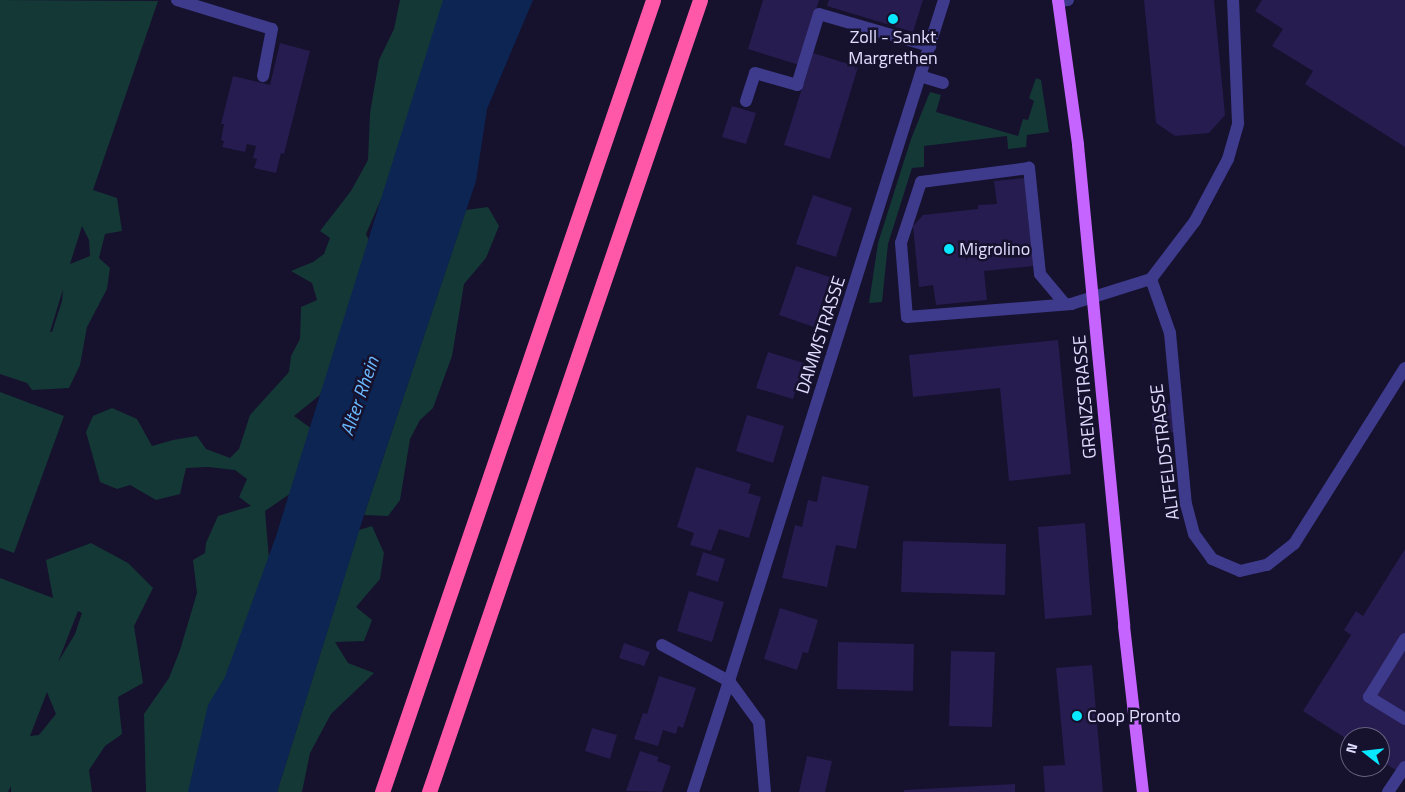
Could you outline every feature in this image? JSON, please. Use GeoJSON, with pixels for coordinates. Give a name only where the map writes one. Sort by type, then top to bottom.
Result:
{"type":"FeatureCollection","features":[{"type":"Feature","properties":{"kind":"highway"},"geometry":{"type":"LineString","coordinates":[[382,792],[653,0]]}},
{"type":"Feature","properties":{"kind":"highway"},"geometry":{"type":"LineString","coordinates":[[429,792],[700,0]]}},
{"type":"Feature","properties":{"kind":"main road","name":"GRENZSTRASSE"},"geometry":{"type":"LineString","coordinates":[[1062,0],[1093,296],[1124,626],[1143,792]]}},
{"type":"Feature","properties":{"kind":"street"},"geometry":{"type":"LineString","coordinates":[[177,0],[272,29],[262,76]]}},
{"type":"Feature","properties":{"kind":"street","name":"DAMMSTRASSE"},"geometry":{"type":"LineString","coordinates":[[693,792],[944,0]]}},
{"type":"Feature","properties":{"kind":"street"},"geometry":{"type":"LineString","coordinates":[[1064,304],[1040,274],[1029,168],[921,182],[902,244],[907,316],[1064,304],[1151,278],[1195,221],[1228,159],[1238,123],[1233,0]]}},
{"type":"Feature","properties":{"kind":"street"},"geometry":{"type":"LineString","coordinates":[[746,101],[755,73],[797,85],[819,14],[930,46]]}},
{"type":"Feature","properties":{"kind":"street"},"geometry":{"type":"LineString","coordinates":[[920,76],[943,83]]}},
{"type":"Feature","properties":{"kind":"street","name":"ALTFELDSTRASSE"},"geometry":{"type":"LineString","coordinates":[[1151,278],[1170,333],[1186,504],[1194,534],[1212,559],[1240,571],[1267,565],[1294,544],[1405,368]]}},
{"type":"Feature","properties":{"kind":"street"},"geometry":{"type":"LineString","coordinates":[[1405,638],[1369,697],[1405,719]]}},
{"type":"Feature","properties":{"kind":"street"},"geometry":{"type":"LineString","coordinates":[[662,645],[729,681],[759,722],[765,792]]}},
{"type":"Feature","properties":{"kind":"street"},"geometry":{"type":"LineString","coordinates":[[1388,792],[1405,767]]}},
{"type":"Feature","properties":{"kind":"green space"},"geometry":{"type":"Polygon","coordinates":[[[0,0],[158,1],[93,190],[117,198],[122,231],[105,234],[99,258],[110,268],[107,289],[87,327],[80,365],[69,388],[32,390],[27,383],[0,374],[0,0]],[[82,226],[70,264],[90,256],[89,240],[82,226]],[[63,289],[50,332],[52,332],[62,301],[63,289]]]}},
{"type":"Feature","properties":{"kind":"green space"},"geometry":{"type":"Polygon","coordinates":[[[400,0],[453,0],[382,197],[366,234],[375,254],[336,382],[294,416],[312,429],[294,491],[265,511],[270,571],[192,792],[146,792],[144,714],[169,678],[180,650],[197,593],[193,560],[205,553],[206,543],[218,516],[251,506],[239,497],[247,479],[235,470],[208,467],[186,468],[180,494],[156,500],[130,485],[117,489],[100,482],[86,432],[93,416],[112,408],[137,419],[152,446],[197,436],[206,449],[230,458],[239,449],[250,415],[289,372],[291,356],[300,339],[301,307],[317,300],[312,283],[291,271],[313,262],[324,254],[330,238],[320,231],[351,191],[368,160],[370,113],[379,60],[394,29],[400,0]]]}},
{"type":"Feature","properties":{"kind":"green space"},"geometry":{"type":"Polygon","coordinates":[[[1036,78],[1041,80],[1049,132],[1027,135],[1026,147],[1008,149],[1007,136],[924,146],[924,167],[912,168],[888,244],[882,302],[869,303],[878,243],[911,139],[930,92],[941,95],[936,112],[1018,136],[1023,119],[1028,120],[1034,101],[1029,98],[1036,78]]]}},
{"type":"Feature","properties":{"kind":"green space"},"geometry":{"type":"Polygon","coordinates":[[[488,207],[499,226],[486,258],[464,284],[452,356],[433,408],[420,420],[410,439],[400,500],[388,516],[364,515],[466,210],[488,207]]]}},
{"type":"Feature","properties":{"kind":"green space"},"geometry":{"type":"Polygon","coordinates":[[[0,392],[64,416],[14,553],[0,548],[0,392]]]}},
{"type":"Feature","properties":{"kind":"green space"},"geometry":{"type":"Polygon","coordinates":[[[372,526],[384,553],[380,579],[356,607],[372,620],[364,641],[335,642],[348,663],[374,673],[331,714],[310,753],[302,792],[277,792],[359,530],[372,526]]]}},
{"type":"Feature","properties":{"kind":"green space"},"geometry":{"type":"Polygon","coordinates":[[[91,543],[128,563],[153,588],[134,626],[143,683],[118,697],[122,734],[105,746],[89,770],[92,792],[11,792],[11,786],[8,792],[0,792],[0,578],[53,598],[46,560],[91,543]],[[78,611],[58,662],[75,634],[82,613],[78,611]],[[47,692],[30,736],[39,735],[56,714],[47,692]]]}},
{"type":"Feature","properties":{"kind":"water","name":"Alter Rhein"},"geometry":{"type":"Polygon","coordinates":[[[443,0],[533,0],[487,109],[476,181],[364,515],[277,792],[188,792],[208,705],[225,677],[276,536],[443,0]]]}},
{"type":"Feature","properties":{"kind":"building"},"geometry":{"type":"Polygon","coordinates":[[[763,0],[819,0],[799,65],[748,49],[763,0]]]}},
{"type":"Feature","properties":{"kind":"building","name":"Zoll - Sankt Margrethen"},"geometry":{"type":"Polygon","coordinates":[[[829,0],[923,0],[913,32],[827,6],[829,0]]]}},
{"type":"Feature","properties":{"kind":"building"},"geometry":{"type":"Polygon","coordinates":[[[1144,0],[1214,0],[1225,115],[1209,133],[1175,136],[1156,123],[1144,0]]]}},
{"type":"Feature","properties":{"kind":"building"},"geometry":{"type":"Polygon","coordinates":[[[1262,0],[1405,0],[1405,147],[1305,84],[1313,71],[1272,46],[1283,29],[1255,11],[1262,0]]]}},
{"type":"Feature","properties":{"kind":"building"},"geometry":{"type":"Polygon","coordinates":[[[280,43],[310,51],[284,154],[281,153],[276,173],[254,168],[257,159],[253,158],[256,146],[247,144],[245,152],[222,147],[224,141],[221,140],[224,124],[221,124],[233,76],[270,85],[280,43]]]}},
{"type":"Feature","properties":{"kind":"building"},"geometry":{"type":"Polygon","coordinates":[[[813,53],[858,67],[830,159],[784,145],[813,53]]]}},
{"type":"Feature","properties":{"kind":"building"},"geometry":{"type":"Polygon","coordinates":[[[732,106],[756,113],[746,144],[722,137],[732,106]]]}},
{"type":"Feature","properties":{"kind":"building"},"geometry":{"type":"Polygon","coordinates":[[[1035,177],[1044,265],[984,271],[987,300],[936,305],[933,285],[919,287],[913,226],[923,215],[978,209],[978,205],[997,204],[994,181],[1035,177]]]}},
{"type":"Feature","properties":{"kind":"building"},"geometry":{"type":"Polygon","coordinates":[[[813,195],[852,208],[836,257],[796,244],[813,195]]]}},
{"type":"Feature","properties":{"kind":"building"},"geometry":{"type":"Polygon","coordinates":[[[796,266],[830,277],[814,327],[779,315],[796,266]]]}},
{"type":"Feature","properties":{"kind":"building"},"geometry":{"type":"Polygon","coordinates":[[[1058,340],[1071,474],[1009,481],[1000,388],[913,397],[909,355],[1058,340]]]}},
{"type":"Feature","properties":{"kind":"building"},"geometry":{"type":"Polygon","coordinates":[[[768,352],[804,363],[793,399],[756,388],[768,352]]]}},
{"type":"Feature","properties":{"kind":"building"},"geometry":{"type":"Polygon","coordinates":[[[1175,403],[1177,432],[1153,434],[1151,405],[1175,403]]]}},
{"type":"Feature","properties":{"kind":"building"},"geometry":{"type":"Polygon","coordinates":[[[747,415],[784,426],[773,463],[736,451],[747,415]]]}},
{"type":"Feature","properties":{"kind":"building"},"geometry":{"type":"Polygon","coordinates":[[[696,467],[751,484],[748,493],[761,497],[749,538],[719,529],[711,551],[690,545],[694,533],[677,527],[696,467]]]}},
{"type":"Feature","properties":{"kind":"building"},"geometry":{"type":"Polygon","coordinates":[[[822,476],[869,486],[856,549],[836,545],[827,587],[782,578],[795,525],[802,527],[808,500],[817,502],[822,476]]]}},
{"type":"Feature","properties":{"kind":"building"},"geometry":{"type":"Polygon","coordinates":[[[1085,523],[1092,615],[1045,619],[1038,527],[1085,523]]]}},
{"type":"Feature","properties":{"kind":"building"},"geometry":{"type":"Polygon","coordinates":[[[903,541],[1006,544],[1005,595],[901,592],[903,541]]]}},
{"type":"Feature","properties":{"kind":"building"},"geometry":{"type":"Polygon","coordinates":[[[1405,549],[1405,776],[1390,766],[1390,727],[1340,727],[1340,735],[1303,711],[1351,635],[1344,630],[1356,611],[1363,616],[1405,549]]]}},
{"type":"Feature","properties":{"kind":"building"},"geometry":{"type":"Polygon","coordinates":[[[703,552],[725,559],[718,582],[696,575],[703,552]]]}},
{"type":"Feature","properties":{"kind":"building"},"geometry":{"type":"Polygon","coordinates":[[[689,591],[724,602],[712,642],[677,631],[689,591]]]}},
{"type":"Feature","properties":{"kind":"building"},"geometry":{"type":"Polygon","coordinates":[[[780,608],[818,620],[808,653],[803,652],[797,670],[764,659],[780,608]]]}},
{"type":"Feature","properties":{"kind":"building"},"geometry":{"type":"Polygon","coordinates":[[[838,642],[914,644],[913,691],[837,689],[838,642]]]}},
{"type":"Feature","properties":{"kind":"building"},"geometry":{"type":"Polygon","coordinates":[[[624,643],[650,652],[644,666],[619,658],[624,643]]]}},
{"type":"Feature","properties":{"kind":"building"},"geometry":{"type":"Polygon","coordinates":[[[951,651],[995,652],[992,727],[949,726],[951,651]]]}},
{"type":"Feature","properties":{"kind":"building"},"geometry":{"type":"Polygon","coordinates":[[[1092,665],[1103,792],[1045,792],[1043,766],[1065,765],[1056,668],[1092,665]]]}},
{"type":"Feature","properties":{"kind":"building"},"geometry":{"type":"Polygon","coordinates":[[[659,676],[696,688],[683,728],[678,726],[676,734],[663,730],[658,746],[634,739],[643,713],[647,714],[659,676]]]}},
{"type":"Feature","properties":{"kind":"building"},"geometry":{"type":"Polygon","coordinates":[[[592,728],[617,735],[610,759],[585,751],[592,728]]]}},
{"type":"Feature","properties":{"kind":"building"},"geometry":{"type":"Polygon","coordinates":[[[640,751],[659,757],[657,761],[671,766],[662,792],[626,791],[640,751]]]}},
{"type":"Feature","properties":{"kind":"building"},"geometry":{"type":"Polygon","coordinates":[[[807,756],[832,761],[825,792],[799,792],[807,756]]]}},
{"type":"Feature","properties":{"kind":"building"},"geometry":{"type":"Polygon","coordinates":[[[1015,784],[1015,792],[904,792],[904,790],[1015,784]]]}},
{"type":"Feature","properties":{"kind":"place","name":"Zoll - Sankt Margrethen"},"geometry":{"type":"Point","coordinates":[893,19]}},
{"type":"Feature","properties":{"kind":"place","name":"Migrolino"},"geometry":{"type":"Point","coordinates":[949,249]}},
{"type":"Feature","properties":{"kind":"place","name":"Coop Pronto"},"geometry":{"type":"Point","coordinates":[1077,716]}}]}
